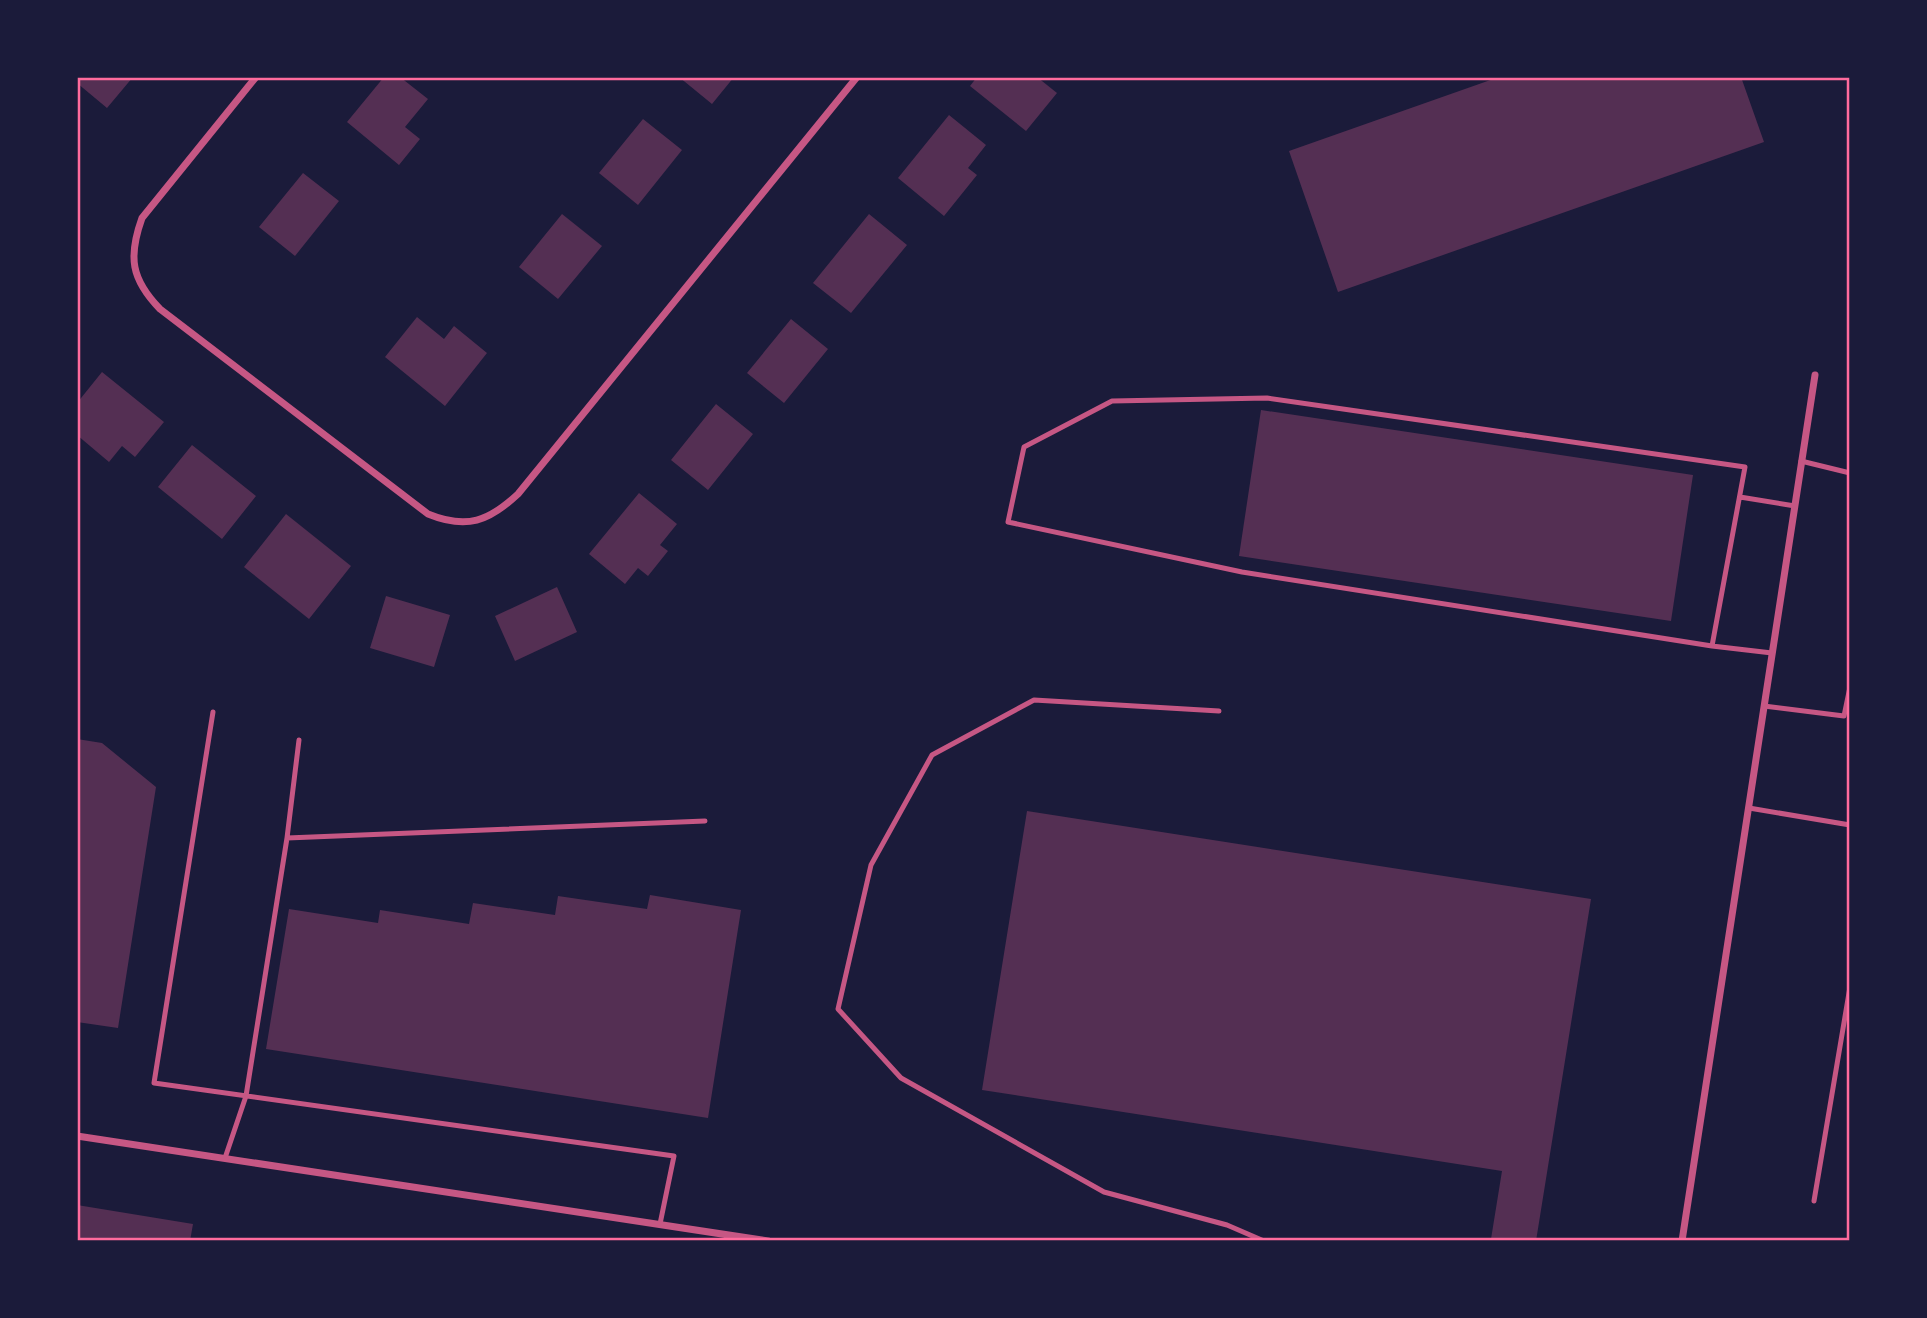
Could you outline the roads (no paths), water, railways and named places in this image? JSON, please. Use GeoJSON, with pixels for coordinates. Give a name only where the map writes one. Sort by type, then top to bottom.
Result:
{"type":"FeatureCollection","features":[{"type":"Feature","properties":{"kind":"street"},"geometry":{"type":"LineString","coordinates":[[256,77],[142,218],[134,239],[133,256],[137,277],[148,296],[160,309],[428,514],[443,520],[469,522],[485,519],[518,494],[857,77]]}},
{"type":"Feature","properties":{"kind":"street"},"geometry":{"type":"LineString","coordinates":[[1682,1241],[1815,375]]}},
{"type":"Feature","properties":{"kind":"street"},"geometry":{"type":"LineString","coordinates":[[77,1136],[768,1241]]}},
{"type":"Feature","properties":{"kind":"lane"},"geometry":{"type":"LineString","coordinates":[[1712,646],[1745,467],[1268,398],[1112,401],[1024,447],[1009,522],[1242,572],[1712,646],[1772,653]]}},
{"type":"Feature","properties":{"kind":"lane"},"geometry":{"type":"LineString","coordinates":[[1801,461],[1850,473]]}},
{"type":"Feature","properties":{"kind":"lane"},"geometry":{"type":"LineString","coordinates":[[1740,497],[1795,506]]}},
{"type":"Feature","properties":{"kind":"lane"},"geometry":{"type":"LineString","coordinates":[[1764,706],[1844,716],[1850,687]]}},
{"type":"Feature","properties":{"kind":"lane"},"geometry":{"type":"LineString","coordinates":[[1219,711],[1034,700],[932,755],[871,864],[838,1009],[901,1078],[1104,1192],[1227,1225],[1264,1241]]}},
{"type":"Feature","properties":{"kind":"lane"},"geometry":{"type":"LineString","coordinates":[[213,712],[154,1083],[674,1156],[660,1224]]}},
{"type":"Feature","properties":{"kind":"lane"},"geometry":{"type":"LineString","coordinates":[[225,1158],[246,1096],[287,838],[299,740]]}},
{"type":"Feature","properties":{"kind":"lane"},"geometry":{"type":"LineString","coordinates":[[1749,808],[1850,825]]}},
{"type":"Feature","properties":{"kind":"lane"},"geometry":{"type":"LineString","coordinates":[[287,838],[705,821]]}},
{"type":"Feature","properties":{"kind":"lane"},"geometry":{"type":"LineString","coordinates":[[1814,1201],[1850,987]]}}]}
